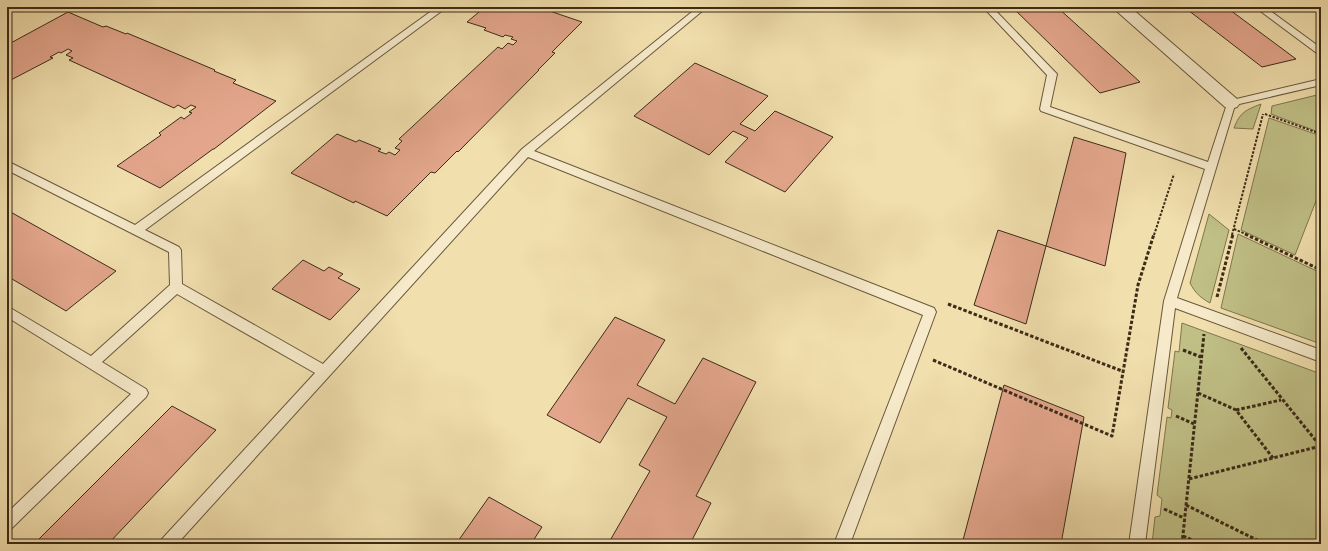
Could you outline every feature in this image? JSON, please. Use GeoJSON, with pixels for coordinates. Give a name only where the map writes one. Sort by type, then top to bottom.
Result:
{"type":"FeatureCollection","features":[{"type":"Feature","properties":{"kind":"street"},"geometry":{"type":"LineString","coordinates":[[1120,7],[1231,103]]}},
{"type":"Feature","properties":{"kind":"lane"},"geometry":{"type":"LineString","coordinates":[[136,230],[443,7]]}},
{"type":"Feature","properties":{"kind":"lane"},"geometry":{"type":"LineString","coordinates":[[168,544],[526,152],[703,7]]}},
{"type":"Feature","properties":{"kind":"lane"},"geometry":{"type":"LineString","coordinates":[[987,7],[1052,74],[1046,109],[1211,167]]}},
{"type":"Feature","properties":{"kind":"lane"},"geometry":{"type":"LineString","coordinates":[[1260,7],[1321,52]]}},
{"type":"Feature","properties":{"kind":"lane"},"geometry":{"type":"LineString","coordinates":[[1137,544],[1170,301],[1231,103],[1321,82]]}},
{"type":"Feature","properties":{"kind":"lane"},"geometry":{"type":"LineString","coordinates":[[526,152],[930,312],[842,544]]}},
{"type":"Feature","properties":{"kind":"lane"},"geometry":{"type":"LineString","coordinates":[[7,165],[175,250],[176,287],[92,363]]}},
{"type":"Feature","properties":{"kind":"lane"},"geometry":{"type":"LineString","coordinates":[[176,287],[324,372]]}},
{"type":"Feature","properties":{"kind":"lane"},"geometry":{"type":"LineString","coordinates":[[1170,301],[1321,356]]}},
{"type":"Feature","properties":{"kind":"lane"},"geometry":{"type":"LineString","coordinates":[[7,311],[141,393],[7,523]]}},
{"type":"Feature","properties":{"kind":"path"},"geometry":{"type":"LineString","coordinates":[[1217,297],[1264,109]]}},
{"type":"Feature","properties":{"kind":"path"},"geometry":{"type":"LineString","coordinates":[[1263,113],[1321,134]]}},
{"type":"Feature","properties":{"kind":"path"},"geometry":{"type":"LineString","coordinates":[[915,353],[1112,436],[1122,371],[1138,286],[1180,156]]}},
{"type":"Feature","properties":{"kind":"path"},"geometry":{"type":"LineString","coordinates":[[1234,229],[1321,270]]}},
{"type":"Feature","properties":{"kind":"path"},"geometry":{"type":"LineString","coordinates":[[941,301],[1122,371]]}},
{"type":"Feature","properties":{"kind":"path"},"geometry":{"type":"LineString","coordinates":[[1182,544],[1205,331]]}},
{"type":"Feature","properties":{"kind":"path"},"geometry":{"type":"LineString","coordinates":[[1189,479],[1320,446],[1244,354],[1237,342]]}},
{"type":"Feature","properties":{"kind":"path"},"geometry":{"type":"LineString","coordinates":[[1179,349],[1201,358]]}},
{"type":"Feature","properties":{"kind":"path"},"geometry":{"type":"LineString","coordinates":[[1198,393],[1236,410],[1273,458]]}},
{"type":"Feature","properties":{"kind":"path"},"geometry":{"type":"LineString","coordinates":[[1236,410],[1281,400]]}},
{"type":"Feature","properties":{"kind":"path"},"geometry":{"type":"LineString","coordinates":[[1169,414],[1194,424]]}},
{"type":"Feature","properties":{"kind":"path"},"geometry":{"type":"LineString","coordinates":[[1186,505],[1265,544]]}},
{"type":"Feature","properties":{"kind":"path"},"geometry":{"type":"LineString","coordinates":[[1183,536],[1201,544]]}},
{"type":"Feature","properties":{"kind":"green space"},"geometry":{"type":"Polygon","coordinates":[[[1321,94],[1321,133],[1271,114],[1272,106],[1321,94]]]}},
{"type":"Feature","properties":{"kind":"green space"},"geometry":{"type":"Polygon","coordinates":[[[1261,104],[1253,129],[1234,128],[1244,112],[1261,104]]]}},
{"type":"Feature","properties":{"kind":"green space"},"geometry":{"type":"Polygon","coordinates":[[[1269,118],[1321,136],[1321,188],[1295,255],[1241,230],[1269,118]]]}},
{"type":"Feature","properties":{"kind":"green space"},"geometry":{"type":"Polygon","coordinates":[[[1209,214],[1229,230],[1210,303],[1198,295],[1190,283],[1209,214]]]}},
{"type":"Feature","properties":{"kind":"green space"},"geometry":{"type":"Polygon","coordinates":[[[1238,234],[1321,273],[1321,344],[1221,308],[1238,234]]]}},
{"type":"Feature","properties":{"kind":"green space"},"geometry":{"type":"Polygon","coordinates":[[[1182,323],[1321,374],[1321,544],[1152,544],[1155,517],[1160,516],[1162,499],[1157,495],[1167,417],[1171,418],[1172,410],[1168,408],[1175,351],[1179,352],[1182,323]]]}},
{"type":"Feature","properties":{"kind":"building"},"geometry":{"type":"Polygon","coordinates":[[[485,7],[538,7],[582,22],[552,52],[555,53],[539,70],[458,152],[457,151],[435,173],[431,172],[387,216],[355,201],[354,203],[291,173],[337,134],[356,142],[359,140],[381,149],[378,151],[386,154],[389,152],[395,155],[400,150],[395,148],[402,141],[399,139],[498,47],[502,49],[508,43],[513,45],[517,41],[511,39],[513,37],[505,35],[503,37],[484,30],[486,28],[467,22],[485,7]]]}},
{"type":"Feature","properties":{"kind":"building"},"geometry":{"type":"Polygon","coordinates":[[[1012,7],[1057,7],[1140,82],[1100,93],[1012,7]]]}},
{"type":"Feature","properties":{"kind":"building"},"geometry":{"type":"Polygon","coordinates":[[[1184,7],[1226,7],[1296,59],[1262,67],[1184,7]]]}},
{"type":"Feature","properties":{"kind":"building"},"geometry":{"type":"Polygon","coordinates":[[[68,12],[103,27],[106,26],[126,34],[127,33],[215,70],[214,71],[236,80],[233,83],[276,101],[160,188],[117,166],[161,135],[159,133],[181,117],[184,119],[192,113],[189,112],[196,107],[191,105],[185,109],[178,105],[174,108],[69,60],[73,58],[66,55],[72,51],[68,49],[61,53],[59,52],[50,57],[53,58],[7,82],[7,45],[68,12]]]}},
{"type":"Feature","properties":{"kind":"building"},"geometry":{"type":"Polygon","coordinates":[[[695,63],[768,96],[740,124],[755,131],[775,111],[833,137],[785,192],[725,162],[748,138],[733,131],[709,155],[634,116],[695,63]]]}},
{"type":"Feature","properties":{"kind":"building"},"geometry":{"type":"Polygon","coordinates":[[[1074,137],[1126,153],[1105,266],[1046,246],[1074,137]]]}},
{"type":"Feature","properties":{"kind":"building"},"geometry":{"type":"Polygon","coordinates":[[[7,210],[116,271],[66,311],[7,276],[7,210]]]}},
{"type":"Feature","properties":{"kind":"building"},"geometry":{"type":"Polygon","coordinates":[[[998,230],[1046,246],[1026,324],[974,305],[998,230]]]}},
{"type":"Feature","properties":{"kind":"building"},"geometry":{"type":"Polygon","coordinates":[[[303,260],[324,271],[329,267],[343,274],[338,278],[360,289],[330,320],[272,289],[303,260]]]}},
{"type":"Feature","properties":{"kind":"building"},"geometry":{"type":"Polygon","coordinates":[[[615,317],[665,340],[637,385],[675,404],[703,358],[756,382],[696,496],[711,503],[690,544],[608,544],[650,471],[639,465],[667,417],[628,398],[600,443],[547,415],[615,317]]]}},
{"type":"Feature","properties":{"kind":"building"},"geometry":{"type":"Polygon","coordinates":[[[1004,385],[1084,417],[1061,544],[962,544],[1004,385]]]}},
{"type":"Feature","properties":{"kind":"building"},"geometry":{"type":"Polygon","coordinates":[[[172,406],[216,430],[108,544],[34,544],[172,406]]]}},
{"type":"Feature","properties":{"kind":"building"},"geometry":{"type":"Polygon","coordinates":[[[489,497],[542,527],[531,544],[456,544],[489,497]]]}}]}
